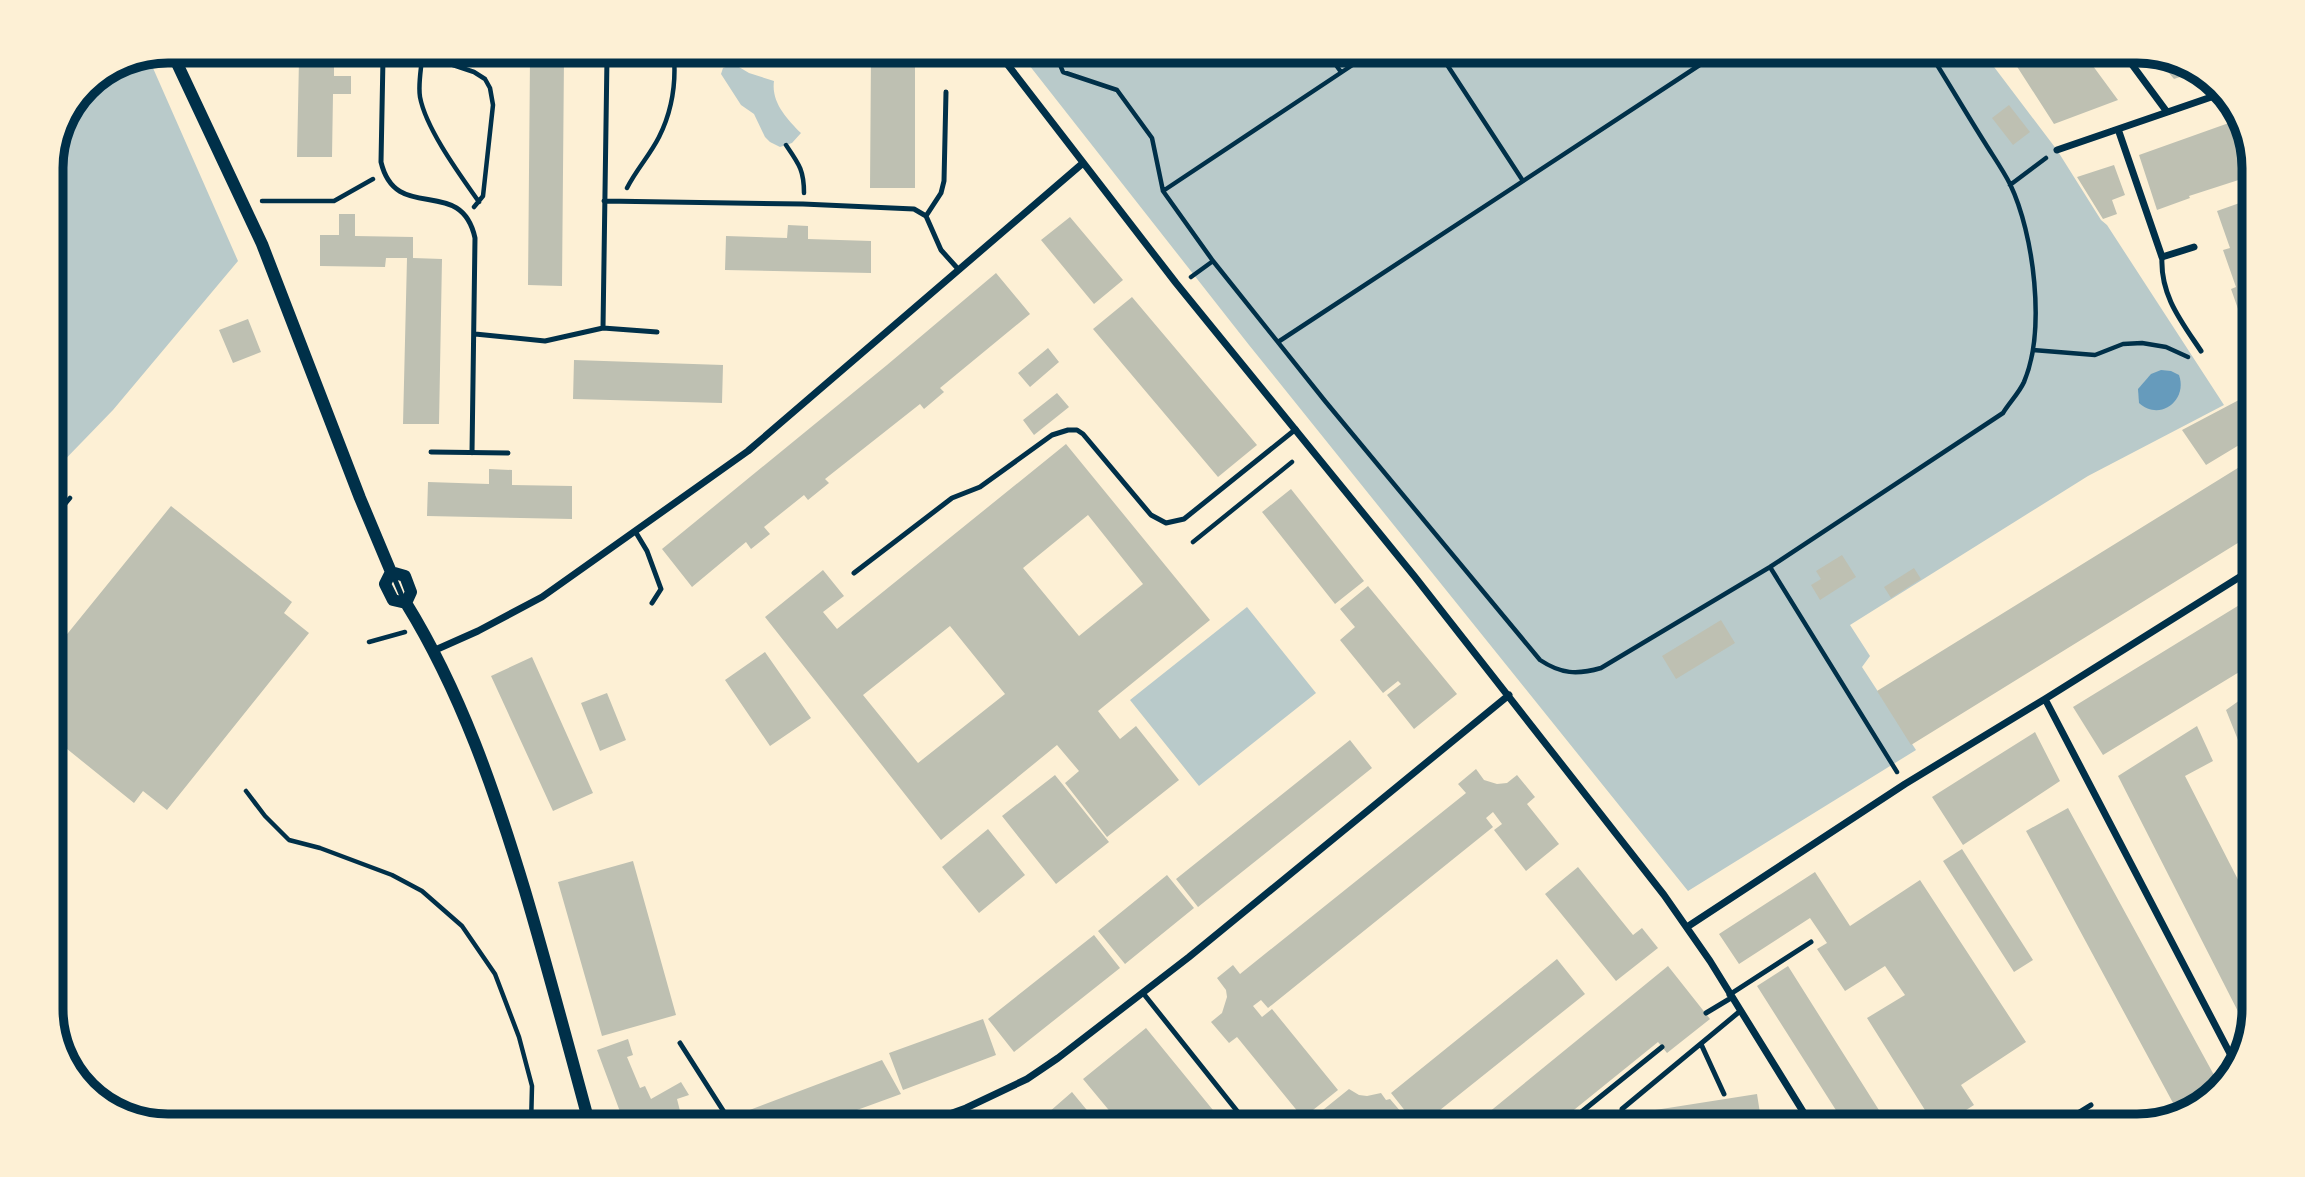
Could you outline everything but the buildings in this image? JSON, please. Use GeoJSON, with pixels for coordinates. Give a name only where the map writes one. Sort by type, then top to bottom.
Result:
{"type":"FeatureCollection","features":[{"type":"Feature","properties":{"kind":"street"},"geometry":{"type":"LineString","coordinates":[[177,63],[262,244],[391,572],[385,584],[393,600],[406,603],[420,626],[470,733],[500,811],[536,928],[587,1114]]}},
{"type":"Feature","properties":{"kind":"street"},"geometry":{"type":"LineString","coordinates":[[1006,63],[1176,283],[1509,695],[1687,927],[1803,1114]]}},
{"type":"Feature","properties":{"kind":"street"},"geometry":{"type":"LineString","coordinates":[[2131,63],[2167,111]]}},
{"type":"Feature","properties":{"kind":"street"},"geometry":{"type":"LineString","coordinates":[[2057,150],[2213,96]]}},
{"type":"Feature","properties":{"kind":"street"},"geometry":{"type":"LineString","coordinates":[[2118,129],[2162,257],[2194,247]]}},
{"type":"Feature","properties":{"kind":"street"},"geometry":{"type":"LineString","coordinates":[[433,651],[542,597],[748,451],[1083,163]]}},
{"type":"Feature","properties":{"kind":"street"},"geometry":{"type":"LineString","coordinates":[[391,572],[405,576],[411,592],[406,603]]}},
{"type":"Feature","properties":{"kind":"street"},"geometry":{"type":"LineString","coordinates":[[1687,927],[1905,784],[2242,576]]}},
{"type":"Feature","properties":{"kind":"street"},"geometry":{"type":"LineString","coordinates":[[950,1114],[1027,1079],[1058,1058],[1143,993],[1509,695]]}},
{"type":"Feature","properties":{"kind":"street"},"geometry":{"type":"LineString","coordinates":[[2045,699],[2231,1055]]}},
{"type":"Feature","properties":{"kind":"lane"},"geometry":{"type":"LineString","coordinates":[[383,63],[383,173],[397,191],[409,197],[456,206],[472,224],[475,238],[472,453]]}},
{"type":"Feature","properties":{"kind":"lane"},"geometry":{"type":"LineString","coordinates":[[603,328],[607,63]]}},
{"type":"Feature","properties":{"kind":"lane"},"geometry":{"type":"LineString","coordinates":[[926,216],[941,193],[944,181],[946,92]]}},
{"type":"Feature","properties":{"kind":"lane"},"geometry":{"type":"LineString","coordinates":[[604,201],[803,204],[914,209],[926,216],[941,250],[959,270]]}},
{"type":"Feature","properties":{"kind":"lane"},"geometry":{"type":"LineString","coordinates":[[2162,257],[2162,277],[2168,299],[2201,351]]}},
{"type":"Feature","properties":{"kind":"lane"},"geometry":{"type":"LineString","coordinates":[[474,334],[545,341],[603,328],[657,332]]}},
{"type":"Feature","properties":{"kind":"lane"},"geometry":{"type":"LineString","coordinates":[[854,573],[951,498],[980,487],[1059,431],[1068,429],[1083,434],[1151,515],[1166,523],[1184,519],[1296,429]]}},
{"type":"Feature","properties":{"kind":"lane"},"geometry":{"type":"LineString","coordinates":[[431,452],[508,453]]}},
{"type":"Feature","properties":{"kind":"lane"},"geometry":{"type":"LineString","coordinates":[[635,531],[647,551],[661,589],[652,603]]}},
{"type":"Feature","properties":{"kind":"lane"},"geometry":{"type":"LineString","coordinates":[[1706,1013],[1811,942]]}},
{"type":"Feature","properties":{"kind":"lane"},"geometry":{"type":"LineString","coordinates":[[1143,993],[1239,1114]]}},
{"type":"Feature","properties":{"kind":"lane"},"geometry":{"type":"LineString","coordinates":[[1621,1114],[1622,1109],[1739,1012]]}},
{"type":"Feature","properties":{"kind":"lane"},"geometry":{"type":"LineString","coordinates":[[680,1043],[725,1114]]}},
{"type":"Feature","properties":{"kind":"lane"},"geometry":{"type":"LineString","coordinates":[[1701,1044],[1724,1094]]}},
{"type":"Feature","properties":{"kind":"lane"},"geometry":{"type":"LineString","coordinates":[[1579,1114],[1662,1046]]}},
{"type":"Feature","properties":{"kind":"lane"},"geometry":{"type":"LineString","coordinates":[[2076,1114],[2091,1105]]}},
{"type":"Feature","properties":{"kind":"path"},"geometry":{"type":"LineString","coordinates":[[422,63],[420,95],[424,108],[450,159],[479,202]]}},
{"type":"Feature","properties":{"kind":"path"},"geometry":{"type":"LineString","coordinates":[[447,63],[474,72],[485,79],[490,88],[492,114],[486,147],[483,196],[466,215]]}},
{"type":"Feature","properties":{"kind":"path"},"geometry":{"type":"LineString","coordinates":[[622,202],[627,186],[659,138],[666,120],[675,81],[674,63]]}},
{"type":"Feature","properties":{"kind":"path"},"geometry":{"type":"LineString","coordinates":[[1059,63],[1063,72],[1117,90],[1152,138],[1163,191],[1213,261],[1278,342],[1541,660],[1553,669],[1585,673],[1601,668],[1770,567],[2003,413],[2023,383],[2033,350],[2036,318],[2035,287],[2028,243],[2010,185],[1936,63]]}},
{"type":"Feature","properties":{"kind":"path"},"geometry":{"type":"LineString","coordinates":[[1334,63],[1341,72]]}},
{"type":"Feature","properties":{"kind":"path"},"geometry":{"type":"LineString","coordinates":[[1163,191],[1355,63]]}},
{"type":"Feature","properties":{"kind":"path"},"geometry":{"type":"LineString","coordinates":[[1446,63],[1523,181]]}},
{"type":"Feature","properties":{"kind":"path"},"geometry":{"type":"LineString","coordinates":[[1278,342],[1701,63]]}},
{"type":"Feature","properties":{"kind":"path"},"geometry":{"type":"LineString","coordinates":[[786,145],[804,175],[803,204]]}},
{"type":"Feature","properties":{"kind":"path"},"geometry":{"type":"LineString","coordinates":[[2010,185],[2057,150]]}},
{"type":"Feature","properties":{"kind":"path"},"geometry":{"type":"LineString","coordinates":[[241,201],[334,201],[383,173]]}},
{"type":"Feature","properties":{"kind":"path"},"geometry":{"type":"LineString","coordinates":[[1194,274],[1213,261]]}},
{"type":"Feature","properties":{"kind":"path"},"geometry":{"type":"LineString","coordinates":[[2033,350],[2095,355],[2123,344],[2142,343],[2166,347],[2190,358]]}},
{"type":"Feature","properties":{"kind":"path"},"geometry":{"type":"LineString","coordinates":[[1193,542],[1292,462]]}},
{"type":"Feature","properties":{"kind":"path"},"geometry":{"type":"LineString","coordinates":[[63,506],[70,498]]}},
{"type":"Feature","properties":{"kind":"path"},"geometry":{"type":"LineString","coordinates":[[1770,567],[1892,764]]}},
{"type":"Feature","properties":{"kind":"path"},"geometry":{"type":"LineString","coordinates":[[369,642],[420,626]]}},
{"type":"Feature","properties":{"kind":"path"},"geometry":{"type":"LineString","coordinates":[[246,791],[265,816],[289,840],[320,848],[392,875],[422,891],[462,926],[495,974],[519,1037],[532,1086],[531,1114]]}},
{"type":"Feature","properties":{"kind":"shaded area"},"geometry":{"type":"Polygon","coordinates":[[[1027,63],[1991,63],[2057,150],[2224,405],[2088,476],[1850,625],[1870,656],[1862,667],[1916,750],[1688,891],[1249,345],[1027,63]]]}},
{"type":"Feature","properties":{"kind":"shaded area"},"geometry":{"type":"Polygon","coordinates":[[[734,64],[749,73],[774,81],[778,103],[801,133],[792,143],[780,147],[770,142],[754,114],[741,105],[721,74],[723,68],[734,64]]]}},
{"type":"Feature","properties":{"kind":"shaded area"},"geometry":{"type":"Polygon","coordinates":[[[151,65],[238,261],[113,410],[63,462],[63,161],[74,122],[85,104],[99,89],[116,77],[151,65]]]}},
{"type":"Feature","properties":{"kind":"shaded area"},"geometry":{"type":"Polygon","coordinates":[[[1247,607],[1316,693],[1199,786],[1130,700],[1247,607]]]}},
{"type":"Feature","properties":{"kind":"water"},"geometry":{"type":"Polygon","coordinates":[[[2161,370],[2179,375],[2179,393],[2170,406],[2155,410],[2147,408],[2139,403],[2138,389],[2151,374],[2161,370]]]}}]}
